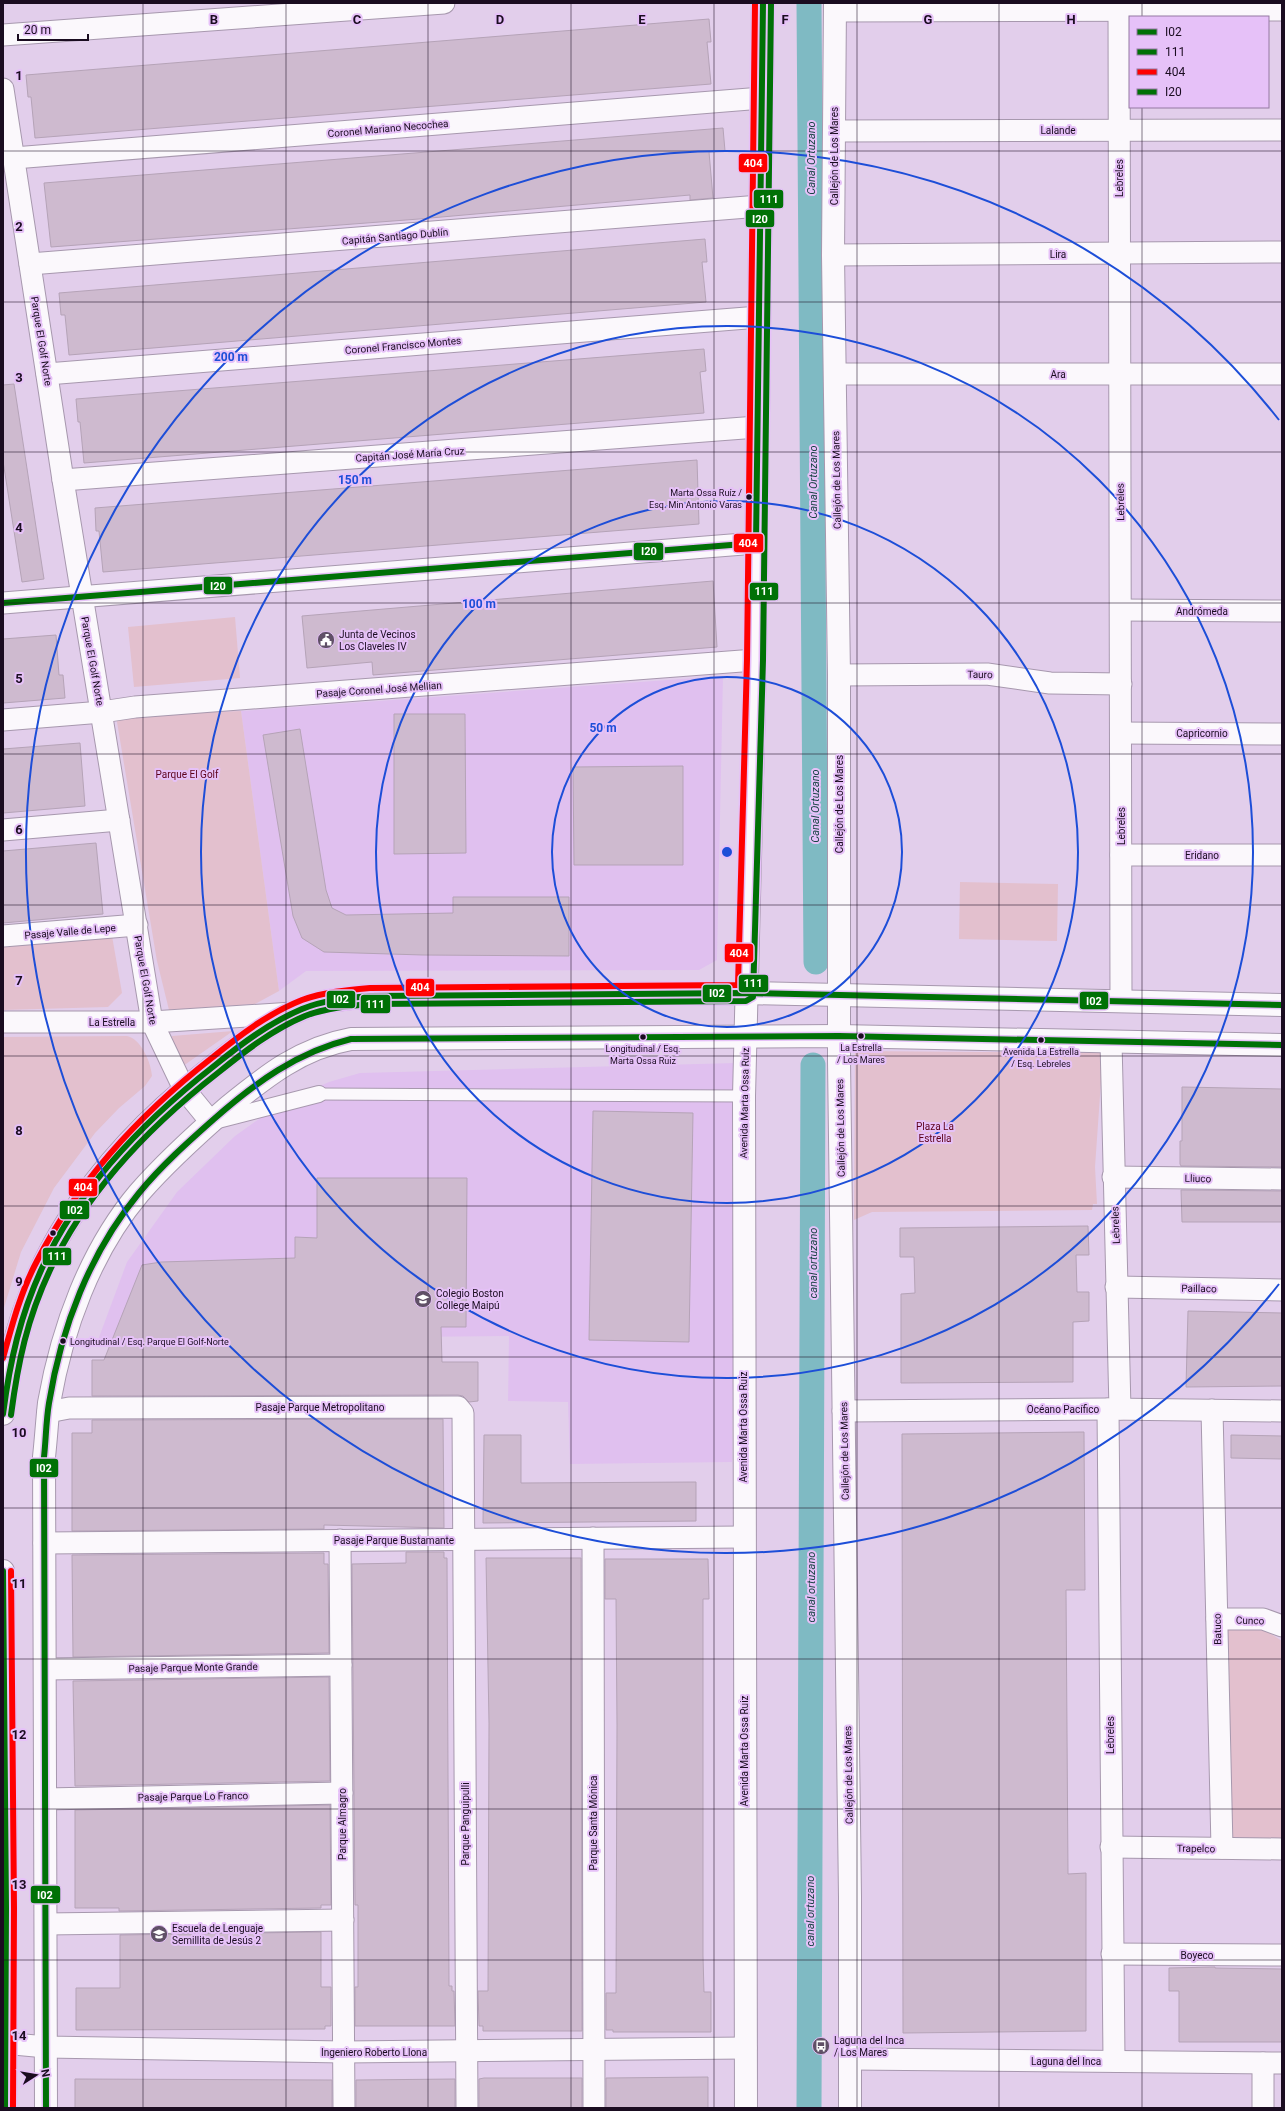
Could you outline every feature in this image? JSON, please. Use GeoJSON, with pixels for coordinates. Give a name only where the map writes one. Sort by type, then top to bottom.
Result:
{"type":"FeatureCollection","features":[{"type":"Feature","properties":{"kind":"street"},"geometry":{"type":"LineString","coordinates":[[3,35],[444,3]]}},
{"type":"Feature","properties":{"kind":"street","name":"Avenida Marta Ossa Ruiz"},"geometry":{"type":"LineString","coordinates":[[746,2108],[743,1537],[744,1096],[755,660],[763,3]]}},
{"type":"Feature","properties":{"kind":"street"},"geometry":{"type":"LineString","coordinates":[[834,7],[1119,7],[1282,10]]}},
{"type":"Feature","properties":{"kind":"street","name":"Callejón de Los Mares"},"geometry":{"type":"LineString","coordinates":[[834,7],[834,255],[839,676],[839,1036],[850,2108]]}},
{"type":"Feature","properties":{"kind":"street","name":"Lebreles"},"geometry":{"type":"LineString","coordinates":[[1119,7],[1121,1001]]}},
{"type":"Feature","properties":{"kind":"street","name":"Parque El Golf Norte"},"geometry":{"type":"LineString","coordinates":[[3,89],[63,480],[152,1022],[184,1089],[211,1122]]}},
{"type":"Feature","properties":{"kind":"street","name":"Coronel Mariano Necochea"},"geometry":{"type":"LineString","coordinates":[[14,158],[762,98]]}},
{"type":"Feature","properties":{"kind":"street","name":"Lalande"},"geometry":{"type":"LineString","coordinates":[[834,131],[1282,130]]}},
{"type":"Feature","properties":{"kind":"street","name":"Capitán Santiago Dublín"},"geometry":{"type":"LineString","coordinates":[[30,264],[760,206]]}},
{"type":"Feature","properties":{"kind":"street","name":"Lira"},"geometry":{"type":"LineString","coordinates":[[834,255],[1282,252]]}},
{"type":"Feature","properties":{"kind":"street","name":"Coronel Francisco Montes"},"geometry":{"type":"LineString","coordinates":[[47,374],[759,316]]}},
{"type":"Feature","properties":{"kind":"street","name":"Ara"},"geometry":{"type":"LineString","coordinates":[[835,374],[1282,374]]}},
{"type":"Feature","properties":{"kind":"street","name":"Capitán José María Cruz"},"geometry":{"type":"LineString","coordinates":[[63,480],[757,427]]}},
{"type":"Feature","properties":{"kind":"street"},"geometry":{"type":"LineString","coordinates":[[3,603],[756,542]]}},
{"type":"Feature","properties":{"kind":"street","name":"Andrómeda"},"geometry":{"type":"LineString","coordinates":[[1121,610],[1282,610]]}},
{"type":"Feature","properties":{"kind":"street","name":"Pasaje Coronel José Mellian"},"geometry":{"type":"LineString","coordinates":[[3,720],[102,712],[151,706],[755,660]]}},
{"type":"Feature","properties":{"kind":"street","name":"Tauro"},"geometry":{"type":"LineString","coordinates":[[839,676],[987,674],[1050,683],[1121,684]]}},
{"type":"Feature","properties":{"kind":"street","name":"Capricornio"},"geometry":{"type":"LineString","coordinates":[[1121,733],[1282,734]]}},
{"type":"Feature","properties":{"kind":"street"},"geometry":{"type":"LineString","coordinates":[[3,830],[119,820]]}},
{"type":"Feature","properties":{"kind":"street","name":"Eridano"},"geometry":{"type":"LineString","coordinates":[[1121,855],[1282,856]]}},
{"type":"Feature","properties":{"kind":"street","name":"Pasaje Valle de Lepe"},"geometry":{"type":"LineString","coordinates":[[3,936],[136,925]]}},
{"type":"Feature","properties":{"kind":"street"},"geometry":{"type":"LineString","coordinates":[[3,1414],[4,1383],[27,1305],[59,1235],[79,1203],[104,1169],[147,1122],[184,1089],[250,1038],[293,1013],[332,1000],[370,996],[746,994],[1282,1005]]}},
{"type":"Feature","properties":{"kind":"street","name":"La Estrella"},"geometry":{"type":"LineString","coordinates":[[3,1022],[152,1022],[293,1013]]}},
{"type":"Feature","properties":{"kind":"street"},"geometry":{"type":"LineString","coordinates":[[46,2108],[44,1457],[48,1412],[60,1353],[69,1325],[96,1258],[116,1225],[138,1194],[163,1167],[211,1122],[270,1073],[284,1064],[317,1048],[351,1039],[839,1036],[1282,1045]]}},
{"type":"Feature","properties":{"kind":"street","name":"Lebreles"},"geometry":{"type":"LineString","coordinates":[[1111,1042],[1116,1287],[1111,1847],[1114,2062]]}},
{"type":"Feature","properties":{"kind":"street"},"geometry":{"type":"LineString","coordinates":[[211,1122],[319,1094]]}},
{"type":"Feature","properties":{"kind":"street","name":"Lliuco"},"geometry":{"type":"LineString","coordinates":[[1113,1177],[1282,1180]]}},
{"type":"Feature","properties":{"kind":"street","name":"Paillaco"},"geometry":{"type":"LineString","coordinates":[[1116,1287],[1282,1290]]}},
{"type":"Feature","properties":{"kind":"street","name":"Pasaje Parque Metropolitano"},"geometry":{"type":"LineString","coordinates":[[48,1412],[69,1408],[458,1407],[463,1412],[464,1417],[464,1539]]}},
{"type":"Feature","properties":{"kind":"street","name":"Océano Pacífico"},"geometry":{"type":"LineString","coordinates":[[843,1411],[1114,1409],[1282,1411]]}},
{"type":"Feature","properties":{"kind":"street","name":"Batuco"},"geometry":{"type":"LineString","coordinates":[[1212,1410],[1222,1848]]}},
{"type":"Feature","properties":{"kind":"street","name":"Pasaje Parque Bustamante"},"geometry":{"type":"LineString","coordinates":[[44,1543],[743,1537]]}},
{"type":"Feature","properties":{"kind":"street","name":"Parque Santa Mónica"},"geometry":{"type":"LineString","coordinates":[[593,1538],[594,2108]]}},
{"type":"Feature","properties":{"kind":"street","name":"Parque Panguipulli"},"geometry":{"type":"LineString","coordinates":[[464,1539],[467,2108]]}},
{"type":"Feature","properties":{"kind":"street","name":"Parque Almagro"},"geometry":{"type":"LineString","coordinates":[[340,1540],[344,2108]]}},
{"type":"Feature","properties":{"kind":"street"},"geometry":{"type":"LineString","coordinates":[[3,1571],[5,2108]]}},
{"type":"Feature","properties":{"kind":"street","name":"Cunco"},"geometry":{"type":"LineString","coordinates":[[1216,1619],[1263,1619],[1282,1626]]}},
{"type":"Feature","properties":{"kind":"street","name":"Pasaje Parque Monte Grande"},"geometry":{"type":"LineString","coordinates":[[44,1669],[341,1665]]}},
{"type":"Feature","properties":{"kind":"street","name":"Pasaje Parque Lo Franco"},"geometry":{"type":"LineString","coordinates":[[45,1799],[342,1793]]}},
{"type":"Feature","properties":{"kind":"street","name":"Trapelco"},"geometry":{"type":"LineString","coordinates":[[1111,1847],[1282,1849]]}},
{"type":"Feature","properties":{"kind":"street"},"geometry":{"type":"LineString","coordinates":[[46,1924],[343,1920]]}},
{"type":"Feature","properties":{"kind":"street","name":"Boyeco"},"geometry":{"type":"LineString","coordinates":[[1112,1954],[1282,1955]]}},
{"type":"Feature","properties":{"kind":"street","name":"Ingeniero Roberto Llona"},"geometry":{"type":"LineString","coordinates":[[4,2043],[46,2047],[344,2052],[746,2048]]}},
{"type":"Feature","properties":{"kind":"street","name":"Laguna del Inca"},"geometry":{"type":"LineString","coordinates":[[850,2059],[1273,2063]]}},
{"type":"Feature","properties":{"kind":"street"},"geometry":{"type":"LineString","coordinates":[[1263,2108],[1273,2063]]}},
{"type":"Feature","properties":{"kind":"lane"},"geometry":{"type":"LineString","coordinates":[[319,1094],[744,1096]]}},
{"type":"Feature","properties":{"kind":"shaded area"},"geometry":{"type":"Polygon","coordinates":[[[723,676],[717,960],[699,970],[306,971],[279,991],[241,711],[723,676]]]}},
{"type":"Feature","properties":{"kind":"shaded area","name":"Colegio Boston College Maipú"},"geometry":{"type":"Polygon","coordinates":[[[736,1063],[732,1462],[570,1464],[568,1402],[508,1401],[509,1336],[98,1340],[127,1262],[177,1192],[235,1136],[280,1104],[329,1082],[360,1073],[736,1063]]]}},
{"type":"Feature","properties":{"kind":"green space"},"geometry":{"type":"Polygon","coordinates":[[[235,617],[240,678],[134,687],[128,627],[235,617]]]}},
{"type":"Feature","properties":{"kind":"green space","name":"Parque El Golf"},"geometry":{"type":"Polygon","coordinates":[[[241,711],[279,991],[255,1004],[169,1010],[157,961],[116,716],[241,711]]]}},
{"type":"Feature","properties":{"kind":"green space"},"geometry":{"type":"Polygon","coordinates":[[[960,882],[1058,884],[1057,941],[959,939],[960,882]]]}},
{"type":"Feature","properties":{"kind":"green space"},"geometry":{"type":"Polygon","coordinates":[[[112,936],[122,993],[108,1007],[3,1010],[3,945],[112,936]]]}},
{"type":"Feature","properties":{"kind":"green space"},"geometry":{"type":"Polygon","coordinates":[[[233,1031],[183,1066],[175,1053],[172,1036],[233,1031]]]}},
{"type":"Feature","properties":{"kind":"green space"},"geometry":{"type":"Polygon","coordinates":[[[127,1036],[132,1038],[141,1046],[150,1064],[152,1076],[145,1086],[119,1108],[95,1133],[54,1188],[21,1252],[3,1311],[3,1037],[127,1036]]]}},
{"type":"Feature","properties":{"kind":"green space","name":"Plaza La Estrella"},"geometry":{"type":"Polygon","coordinates":[[[855,1051],[1103,1053],[1095,1167],[1097,1204],[1093,1204],[1092,1210],[872,1212],[854,1220],[855,1051]]]}},
{"type":"Feature","properties":{"kind":"green space"},"geometry":{"type":"Polygon","coordinates":[[[1225,1627],[1262,1628],[1282,1641],[1282,1838],[1227,1838],[1225,1627]]]}},
{"type":"Feature","properties":{"kind":"building"},"geometry":{"type":"Polygon","coordinates":[[[709,19],[711,42],[707,42],[711,84],[35,138],[31,97],[28,97],[26,75],[709,19]]]}},
{"type":"Feature","properties":{"kind":"building"},"geometry":{"type":"Polygon","coordinates":[[[723,128],[725,151],[709,152],[713,198],[690,200],[690,195],[419,219],[51,247],[44,183],[723,128]]]}},
{"type":"Feature","properties":{"kind":"building"},"geometry":{"type":"Polygon","coordinates":[[[705,239],[707,262],[702,262],[706,302],[69,355],[65,315],[61,315],[59,293],[705,239]]]}},
{"type":"Feature","properties":{"kind":"building"},"geometry":{"type":"Polygon","coordinates":[[[704,349],[706,371],[700,372],[704,413],[84,463],[76,399],[704,349]]]}},
{"type":"Feature","properties":{"kind":"building"},"geometry":{"type":"Polygon","coordinates":[[[14,384],[44,579],[22,582],[3,461],[3,385],[14,384]]]}},
{"type":"Feature","properties":{"kind":"building"},"geometry":{"type":"Polygon","coordinates":[[[697,460],[699,524],[103,572],[99,531],[96,531],[95,508],[697,460]]]}},
{"type":"Feature","properties":{"kind":"building"},"geometry":{"type":"Polygon","coordinates":[[[713,581],[717,647],[373,675],[372,662],[307,668],[302,616],[713,581]]]}},
{"type":"Feature","properties":{"kind":"building"},"geometry":{"type":"Polygon","coordinates":[[[56,635],[59,675],[63,675],[65,698],[3,703],[3,639],[56,635]]]}},
{"type":"Feature","properties":{"kind":"building"},"geometry":{"type":"Polygon","coordinates":[[[394,714],[465,714],[466,853],[394,854],[394,714]]]}},
{"type":"Feature","properties":{"kind":"building"},"geometry":{"type":"Polygon","coordinates":[[[300,729],[326,890],[332,908],[346,915],[453,913],[453,897],[569,897],[569,956],[423,955],[324,952],[302,938],[293,916],[263,735],[300,729]]]}},
{"type":"Feature","properties":{"kind":"building"},"geometry":{"type":"Polygon","coordinates":[[[80,743],[85,806],[3,813],[3,749],[80,743]]]}},
{"type":"Feature","properties":{"kind":"building"},"geometry":{"type":"Polygon","coordinates":[[[683,766],[683,865],[574,865],[573,767],[683,766]]]}},
{"type":"Feature","properties":{"kind":"building"},"geometry":{"type":"Polygon","coordinates":[[[96,843],[103,914],[3,923],[3,851],[96,843]]]}},
{"type":"Feature","properties":{"kind":"building"},"geometry":{"type":"Polygon","coordinates":[[[1182,1087],[1282,1089],[1282,1167],[1181,1166],[1180,1141],[1182,1141],[1182,1087]]]}},
{"type":"Feature","properties":{"kind":"building"},"geometry":{"type":"Polygon","coordinates":[[[593,1111],[693,1113],[689,1342],[589,1340],[593,1111]]]}},
{"type":"Feature","properties":{"kind":"building"},"geometry":{"type":"Polygon","coordinates":[[[317,1178],[467,1178],[466,1327],[441,1327],[442,1362],[478,1362],[478,1401],[469,1402],[463,1396],[458,1395],[92,1396],[92,1360],[104,1360],[142,1265],[161,1262],[295,1258],[295,1237],[317,1238],[317,1178]]]}},
{"type":"Feature","properties":{"kind":"building"},"geometry":{"type":"Polygon","coordinates":[[[1181,1190],[1282,1191],[1282,1222],[1182,1222],[1181,1190]]]}},
{"type":"Feature","properties":{"kind":"building"},"geometry":{"type":"Polygon","coordinates":[[[1088,1226],[1089,1255],[1076,1255],[1077,1292],[1089,1292],[1089,1321],[1073,1322],[1073,1382],[901,1383],[901,1294],[915,1293],[914,1257],[900,1257],[900,1228],[1088,1226]]]}},
{"type":"Feature","properties":{"kind":"building"},"geometry":{"type":"Polygon","coordinates":[[[1188,1311],[1282,1313],[1282,1386],[1186,1387],[1188,1311]]]}},
{"type":"Feature","properties":{"kind":"building"},"geometry":{"type":"Polygon","coordinates":[[[443,1419],[444,1528],[324,1525],[324,1529],[72,1531],[72,1433],[92,1433],[92,1420],[443,1419]]]}},
{"type":"Feature","properties":{"kind":"building"},"geometry":{"type":"Polygon","coordinates":[[[1084,1432],[1085,1590],[1066,1590],[1068,1874],[1086,1873],[1086,2031],[903,2033],[902,1434],[1084,1432]]]}},
{"type":"Feature","properties":{"kind":"building"},"geometry":{"type":"Polygon","coordinates":[[[484,1435],[521,1435],[521,1483],[696,1482],[696,1521],[483,1523],[484,1435]]]}},
{"type":"Feature","properties":{"kind":"building"},"geometry":{"type":"Polygon","coordinates":[[[1231,1435],[1282,1436],[1282,1459],[1231,1458],[1231,1435]]]}},
{"type":"Feature","properties":{"kind":"building"},"geometry":{"type":"Polygon","coordinates":[[[406,1552],[444,1552],[444,1558],[447,1558],[449,1986],[452,1986],[452,1991],[454,1991],[455,2026],[355,2026],[355,1987],[358,1987],[358,1905],[355,1905],[352,1564],[406,1563],[406,1552]]]}},
{"type":"Feature","properties":{"kind":"building"},"geometry":{"type":"Polygon","coordinates":[[[324,1553],[324,1564],[328,1564],[329,1653],[73,1657],[72,1555],[324,1553]]]}},
{"type":"Feature","properties":{"kind":"building"},"geometry":{"type":"Polygon","coordinates":[[[486,1558],[581,1558],[582,2031],[483,2031],[483,2026],[479,2026],[478,1991],[488,1991],[489,1723],[486,1558]]]}},
{"type":"Feature","properties":{"kind":"building"},"geometry":{"type":"Polygon","coordinates":[[[605,1559],[708,1559],[709,1599],[703,1599],[703,1956],[704,1992],[711,1992],[711,2032],[613,2032],[613,2030],[606,2030],[606,1993],[616,1993],[617,1725],[616,1599],[605,1599],[605,1559]]]}},
{"type":"Feature","properties":{"kind":"building"},"geometry":{"type":"Polygon","coordinates":[[[329,1677],[330,1781],[75,1786],[73,1681],[329,1677]]]}},
{"type":"Feature","properties":{"kind":"building"},"geometry":{"type":"Polygon","coordinates":[[[330,1805],[331,1905],[321,1905],[321,1908],[119,1911],[119,1908],[75,1908],[75,1810],[330,1805]]]}},
{"type":"Feature","properties":{"kind":"building"},"geometry":{"type":"Polygon","coordinates":[[[321,1932],[321,1987],[331,1987],[331,2026],[325,2026],[325,2029],[76,2030],[76,1988],[120,1988],[120,1935],[321,1932]]]}},
{"type":"Feature","properties":{"kind":"building"},"geometry":{"type":"Polygon","coordinates":[[[1215,1967],[1282,1969],[1282,2042],[1179,2042],[1179,1991],[1169,1991],[1169,1968],[1215,1967]]]}},
{"type":"Feature","properties":{"kind":"building"},"geometry":{"type":"Polygon","coordinates":[[[708,2077],[708,2108],[606,2108],[606,2078],[708,2077]]]}},
{"type":"Feature","properties":{"kind":"building"},"geometry":{"type":"Polygon","coordinates":[[[582,2078],[582,2108],[479,2108],[479,2079],[582,2078]]]}},
{"type":"Feature","properties":{"kind":"building"},"geometry":{"type":"Polygon","coordinates":[[[75,2079],[332,2080],[332,2108],[75,2108],[75,2079]]]}},
{"type":"Feature","properties":{"kind":"building"},"geometry":{"type":"Polygon","coordinates":[[[455,2079],[455,2108],[356,2108],[356,2080],[455,2079]]]}},
{"type":"Feature","properties":{"kind":"waterway","name":"Canal Ortuzano"},"geometry":{"type":"LineString","coordinates":[[809,3],[816,962]]}},
{"type":"Feature","properties":{"kind":"waterway","name":"canal ortuzano"},"geometry":{"type":"LineString","coordinates":[[809,2108],[813,1065]]}},
{"type":"Feature","properties":{"kind":"transit line","name":"404"},"geometry":{"type":"LineString","coordinates":[[3,1358],[17,1308],[31,1272],[72,1202],[92,1175],[137,1125],[186,1078],[244,1033],[278,1011],[302,1000],[319,995],[370,988],[738,985],[747,660],[755,3]]}},
{"type":"Feature","properties":{"kind":"transit line","name":"I20"},"geometry":{"type":"LineString","coordinates":[[3,603],[756,543],[763,3]]}},
{"type":"Feature","properties":{"kind":"transit line","name":"111"},"geometry":{"type":"LineString","coordinates":[[11,1415],[20,1359],[29,1323],[50,1270],[82,1213],[123,1161],[169,1114],[239,1056],[282,1027],[305,1016],[321,1011],[370,1004],[746,1001],[753,997],[763,660],[771,3]]}},
{"type":"Feature","properties":{"kind":"transit line","name":"I02"},"geometry":{"type":"LineString","coordinates":[[3,1414],[17,1338],[35,1284],[58,1237],[95,1182],[116,1156],[163,1109],[234,1050],[256,1034],[278,1021],[302,1009],[319,1003],[370,996],[746,993],[1282,1005]]}},
{"type":"Feature","properties":{"kind":"transit line","name":"I02"},"geometry":{"type":"LineString","coordinates":[[46,2108],[44,1457],[47,1416],[54,1375],[61,1347],[80,1292],[106,1240],[139,1193],[156,1173],[229,1106],[261,1081],[278,1070],[313,1052],[351,1039],[839,1036],[1282,1045]]}},
{"type":"Feature","properties":{"kind":"transit line","name":"I02"},"geometry":{"type":"LineString","coordinates":[[3,1571],[6,1908],[5,2108]]}},
{"type":"Feature","properties":{"kind":"transit line","name":"404"},"geometry":{"type":"LineString","coordinates":[[11,1571],[14,1908],[13,2108]]}},
{"type":"Feature","properties":{"kind":"place","name":"Marta Ossa Ruíz / Esq. Min Antonio Varas"},"geometry":{"type":"Point","coordinates":[749,497]}},
{"type":"Feature","properties":{"kind":"place","name":"Junta de Vecinos Los Claveles IV"},"geometry":{"type":"Point","coordinates":[326,640]}},
{"type":"Feature","properties":{"kind":"place","name":"La Estrella / Los Mares"},"geometry":{"type":"Point","coordinates":[861,1036]}},
{"type":"Feature","properties":{"kind":"place","name":"Longitudinal / Esq. Marta Ossa Ruiz"},"geometry":{"type":"Point","coordinates":[643,1037]}},
{"type":"Feature","properties":{"kind":"place","name":"Avenida La Estrella / Esq. Lebreles"},"geometry":{"type":"Point","coordinates":[1041,1040]}},
{"type":"Feature","properties":{"kind":"place","name":"Colegio Boston College Maipú"},"geometry":{"type":"Point","coordinates":[423,1299]}},
{"type":"Feature","properties":{"kind":"place","name":"Longitudinal / Esq. Parque El Golf-Norte"},"geometry":{"type":"Point","coordinates":[63,1341]}},
{"type":"Feature","properties":{"kind":"place","name":"Escuela de Lenguaje Semillita de Jesús 2"},"geometry":{"type":"Point","coordinates":[159,1934]}},
{"type":"Feature","properties":{"kind":"place","name":"Laguna del Inca / Los Mares"},"geometry":{"type":"Point","coordinates":[821,2046]}}]}
